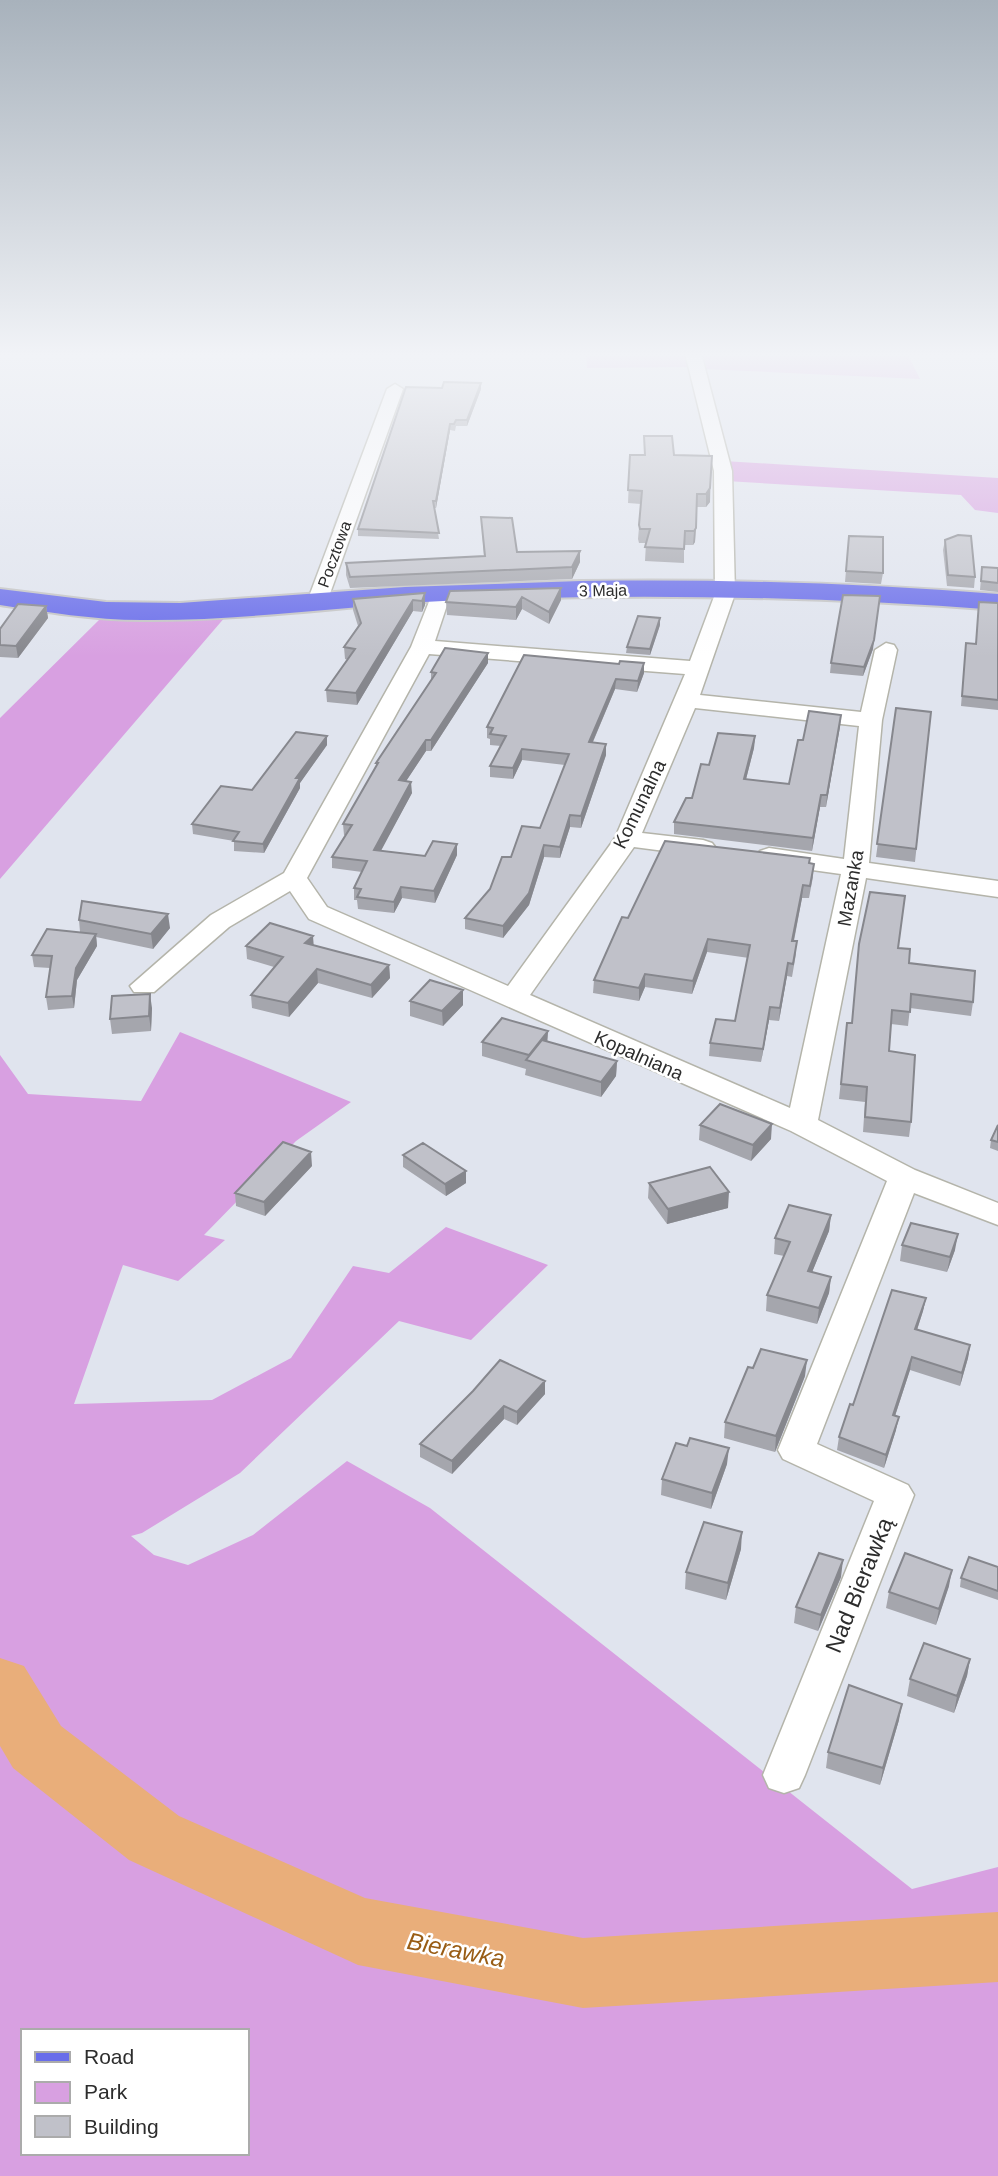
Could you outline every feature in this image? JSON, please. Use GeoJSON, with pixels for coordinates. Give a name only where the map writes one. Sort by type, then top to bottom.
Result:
{"type":"FeatureCollection","features":[{"type":"Feature","properties":{"kind":"main road","name":"3 Maja"},"geometry":{"type":"LineString","coordinates":[[0,597],[64,607],[142,612],[441,593],[727,589],[998,602]]}},
{"type":"Feature","properties":{"kind":"street","name":"Pocztowa"},"geometry":{"type":"LineString","coordinates":[[317,602],[371,455]]}},
{"type":"Feature","properties":{"kind":"street"},"geometry":{"type":"LineString","coordinates":[[719,455],[723,471],[727,589]]}},
{"type":"Feature","properties":{"kind":"street","name":"Komunalna"},"geometry":{"type":"LineString","coordinates":[[513,999],[627,839],[687,700],[727,589]]}},
{"type":"Feature","properties":{"kind":"street"},"geometry":{"type":"LineString","coordinates":[[144,986],[219,921],[294,878],[422,646],[441,593]]}},
{"type":"Feature","properties":{"kind":"street"},"geometry":{"type":"LineString","coordinates":[[422,646],[698,668]]}},
{"type":"Feature","properties":{"kind":"street","name":"Mazanka"},"geometry":{"type":"LineString","coordinates":[[802,1124],[856,866],[871,720],[886,650]]}},
{"type":"Feature","properties":{"kind":"street"},"geometry":{"type":"LineString","coordinates":[[687,700],[871,720]]}},
{"type":"Feature","properties":{"kind":"street"},"geometry":{"type":"LineString","coordinates":[[627,839],[721,850]]}},
{"type":"Feature","properties":{"kind":"street"},"geometry":{"type":"LineString","coordinates":[[748,853],[998,888]]}},
{"type":"Feature","properties":{"kind":"street","name":"Kopalniana"},"geometry":{"type":"LineString","coordinates":[[294,878],[318,913],[802,1124],[904,1177],[998,1215]]}},
{"type":"Feature","properties":{"kind":"street","name":"Nad Bierawką"},"geometry":{"type":"LineString","coordinates":[[784,1775],[895,1495],[796,1450],[904,1177]]}},
{"type":"Feature","properties":{"kind":"green space"},"geometry":{"type":"Polygon","coordinates":[[[724,461],[998,478],[998,513],[975,510],[961,495],[726,481],[724,461]]]}},
{"type":"Feature","properties":{"kind":"green space"},"geometry":{"type":"Polygon","coordinates":[[[226,616],[0,879],[0,718],[101,618],[226,616]]]}},
{"type":"Feature","properties":{"kind":"green space"},"geometry":{"type":"Polygon","coordinates":[[[180,1032],[351,1102],[296,1141],[204,1235],[225,1240],[178,1281],[123,1265],[74,1404],[212,1400],[291,1358],[353,1266],[389,1273],[446,1227],[548,1265],[471,1340],[399,1321],[240,1473],[142,1533],[131,1536],[154,1555],[188,1565],[253,1535],[347,1461],[430,1508],[912,1889],[998,1867],[998,2176],[0,2176],[0,1055],[28,1094],[141,1101],[180,1032]]]}},
{"type":"Feature","properties":{"kind":"building"},"geometry":{"type":"Polygon","coordinates":[[[383,455],[444,455],[436,501],[433,501],[439,533],[358,529],[383,455]]]}},
{"type":"Feature","properties":{"kind":"building"},"geometry":{"type":"Polygon","coordinates":[[[630,455],[712,456],[710,488],[706,494],[697,494],[696,528],[694,531],[685,531],[684,549],[645,547],[650,529],[640,529],[639,525],[642,491],[628,490],[630,455]]]}},
{"type":"Feature","properties":{"kind":"building"},"geometry":{"type":"Polygon","coordinates":[[[481,517],[512,518],[517,552],[580,551],[572,567],[350,577],[346,563],[485,556],[481,517]]]}},
{"type":"Feature","properties":{"kind":"building"},"geometry":{"type":"Polygon","coordinates":[[[958,535],[971,536],[975,577],[948,575],[945,540],[958,535]]]}},
{"type":"Feature","properties":{"kind":"building"},"geometry":{"type":"Polygon","coordinates":[[[849,536],[883,537],[883,573],[846,571],[849,536]]]}},
{"type":"Feature","properties":{"kind":"building"},"geometry":{"type":"Polygon","coordinates":[[[982,567],[998,568],[998,583],[981,581],[982,567]]]}},
{"type":"Feature","properties":{"kind":"building"},"geometry":{"type":"Polygon","coordinates":[[[561,588],[549,612],[522,597],[516,607],[446,602],[450,591],[561,588]]]}},
{"type":"Feature","properties":{"kind":"building"},"geometry":{"type":"Polygon","coordinates":[[[425,593],[422,601],[413,600],[356,693],[326,690],[355,649],[344,647],[361,623],[353,599],[425,593]]]}},
{"type":"Feature","properties":{"kind":"building"},"geometry":{"type":"Polygon","coordinates":[[[843,595],[880,596],[874,640],[864,667],[831,663],[843,595]]]}},
{"type":"Feature","properties":{"kind":"building"},"geometry":{"type":"Polygon","coordinates":[[[979,602],[998,603],[998,700],[962,696],[966,643],[976,644],[979,602]]]}},
{"type":"Feature","properties":{"kind":"building"},"geometry":{"type":"Polygon","coordinates":[[[18,604],[46,606],[16,646],[0,645],[0,629],[18,604]]]}},
{"type":"Feature","properties":{"kind":"building"},"geometry":{"type":"Polygon","coordinates":[[[638,616],[660,618],[650,649],[627,647],[638,616]]]}},
{"type":"Feature","properties":{"kind":"building"},"geometry":{"type":"Polygon","coordinates":[[[445,648],[488,653],[431,740],[426,740],[399,780],[411,782],[374,850],[425,856],[433,841],[457,844],[434,891],[401,887],[394,902],[357,897],[361,889],[354,888],[367,861],[332,857],[352,825],[343,824],[376,763],[436,673],[431,672],[445,648]]]}},
{"type":"Feature","properties":{"kind":"building"},"geometry":{"type":"Polygon","coordinates":[[[524,655],[619,664],[620,661],[644,663],[638,681],[616,679],[589,742],[606,744],[581,816],[570,815],[560,847],[544,845],[529,893],[503,926],[465,918],[490,889],[502,857],[511,857],[522,826],[540,828],[569,754],[522,749],[513,768],[490,766],[506,736],[490,734],[493,728],[487,727],[524,655]]]}},
{"type":"Feature","properties":{"kind":"building"},"geometry":{"type":"Polygon","coordinates":[[[896,708],[931,712],[916,849],[877,844],[896,708]]]}},
{"type":"Feature","properties":{"kind":"building"},"geometry":{"type":"Polygon","coordinates":[[[809,711],[841,715],[827,795],[821,795],[813,838],[674,822],[686,798],[692,798],[701,764],[709,765],[718,733],[755,736],[744,779],[789,784],[798,740],[803,740],[809,711]]]}},
{"type":"Feature","properties":{"kind":"building"},"geometry":{"type":"Polygon","coordinates":[[[296,732],[327,736],[296,778],[300,778],[263,844],[233,841],[239,832],[192,824],[221,786],[252,790],[296,732]]]}},
{"type":"Feature","properties":{"kind":"building"},"geometry":{"type":"Polygon","coordinates":[[[665,841],[810,858],[809,863],[814,864],[810,886],[803,885],[792,941],[797,941],[793,964],[788,963],[780,1008],[770,1007],[763,1049],[710,1043],[716,1019],[735,1021],[750,945],[708,939],[693,981],[645,974],[639,988],[594,980],[622,917],[628,918],[665,841]]]}},
{"type":"Feature","properties":{"kind":"building"},"geometry":{"type":"Polygon","coordinates":[[[870,892],[905,896],[898,948],[910,949],[909,963],[975,971],[973,1002],[911,994],[910,1012],[892,1010],[889,1051],[915,1055],[911,1122],[865,1117],[867,1087],[841,1084],[847,1023],[852,1023],[859,944],[870,892]]]}},
{"type":"Feature","properties":{"kind":"building"},"geometry":{"type":"Polygon","coordinates":[[[82,901],[168,914],[151,934],[79,920],[82,901]]]}},
{"type":"Feature","properties":{"kind":"building"},"geometry":{"type":"Polygon","coordinates":[[[270,923],[313,936],[305,943],[389,965],[371,985],[317,969],[288,1003],[251,995],[283,957],[246,946],[270,923]]]}},
{"type":"Feature","properties":{"kind":"building"},"geometry":{"type":"Polygon","coordinates":[[[47,929],[96,934],[76,968],[72,996],[46,997],[52,956],[32,955],[47,929]]]}},
{"type":"Feature","properties":{"kind":"building"},"geometry":{"type":"Polygon","coordinates":[[[430,980],[463,990],[442,1011],[410,1001],[430,980]]]}},
{"type":"Feature","properties":{"kind":"building"},"geometry":{"type":"Polygon","coordinates":[[[150,994],[149,1016],[110,1019],[112,996],[150,994]]]}},
{"type":"Feature","properties":{"kind":"building"},"geometry":{"type":"Polygon","coordinates":[[[502,1018],[548,1031],[529,1055],[482,1042],[502,1018]]]}},
{"type":"Feature","properties":{"kind":"building"},"geometry":{"type":"Polygon","coordinates":[[[542,1040],[617,1061],[601,1082],[526,1060],[542,1040]]]}},
{"type":"Feature","properties":{"kind":"building"},"geometry":{"type":"Polygon","coordinates":[[[720,1104],[772,1124],[753,1145],[700,1125],[720,1104]]]}},
{"type":"Feature","properties":{"kind":"building"},"geometry":{"type":"Polygon","coordinates":[[[998,1125],[998,1142],[991,1140],[998,1125]]]}},
{"type":"Feature","properties":{"kind":"building"},"geometry":{"type":"Polygon","coordinates":[[[283,1142],[311,1152],[264,1202],[235,1193],[283,1142]]]}},
{"type":"Feature","properties":{"kind":"building"},"geometry":{"type":"Polygon","coordinates":[[[423,1143],[466,1171],[445,1184],[403,1155],[423,1143]]]}},
{"type":"Feature","properties":{"kind":"building"},"geometry":{"type":"Polygon","coordinates":[[[710,1167],[729,1192],[668,1209],[649,1183],[710,1167]]]}},
{"type":"Feature","properties":{"kind":"building"},"geometry":{"type":"Polygon","coordinates":[[[789,1205],[831,1215],[808,1271],[831,1277],[819,1308],[767,1295],[790,1242],[775,1238],[789,1205]]]}},
{"type":"Feature","properties":{"kind":"building"},"geometry":{"type":"Polygon","coordinates":[[[911,1223],[958,1234],[950,1257],[902,1245],[911,1223]]]}},
{"type":"Feature","properties":{"kind":"building"},"geometry":{"type":"Polygon","coordinates":[[[892,1290],[926,1298],[915,1329],[970,1345],[962,1373],[912,1357],[893,1415],[899,1417],[886,1455],[839,1437],[850,1404],[853,1405],[892,1290]]]}},
{"type":"Feature","properties":{"kind":"building"},"geometry":{"type":"Polygon","coordinates":[[[761,1349],[807,1360],[776,1436],[725,1422],[748,1367],[753,1368],[761,1349]]]}},
{"type":"Feature","properties":{"kind":"building"},"geometry":{"type":"Polygon","coordinates":[[[500,1360],[545,1381],[517,1412],[504,1406],[452,1461],[420,1444],[473,1391],[500,1360]]]}},
{"type":"Feature","properties":{"kind":"building"},"geometry":{"type":"Polygon","coordinates":[[[690,1438],[729,1448],[712,1493],[662,1479],[676,1443],[687,1446],[690,1438]]]}},
{"type":"Feature","properties":{"kind":"building"},"geometry":{"type":"Polygon","coordinates":[[[704,1522],[742,1532],[728,1583],[686,1572],[704,1522]]]}},
{"type":"Feature","properties":{"kind":"building"},"geometry":{"type":"Polygon","coordinates":[[[819,1553],[843,1560],[821,1615],[796,1607],[819,1553]]]}},
{"type":"Feature","properties":{"kind":"building"},"geometry":{"type":"Polygon","coordinates":[[[905,1553],[952,1570],[939,1609],[889,1592],[905,1553]]]}},
{"type":"Feature","properties":{"kind":"building"},"geometry":{"type":"Polygon","coordinates":[[[969,1557],[998,1567],[998,1591],[961,1578],[969,1557]]]}},
{"type":"Feature","properties":{"kind":"building"},"geometry":{"type":"Polygon","coordinates":[[[924,1643],[970,1659],[957,1696],[910,1679],[924,1643]]]}},
{"type":"Feature","properties":{"kind":"building"},"geometry":{"type":"Polygon","coordinates":[[[849,1685],[902,1704],[883,1768],[828,1752],[849,1685]]]}},
{"type":"Feature","properties":{"kind":"waterway","name":"Bierawka"},"geometry":{"type":"LineString","coordinates":[[0,1686],[37,1747],[154,1838],[358,1931],[583,1973],[998,1947]]}}]}
